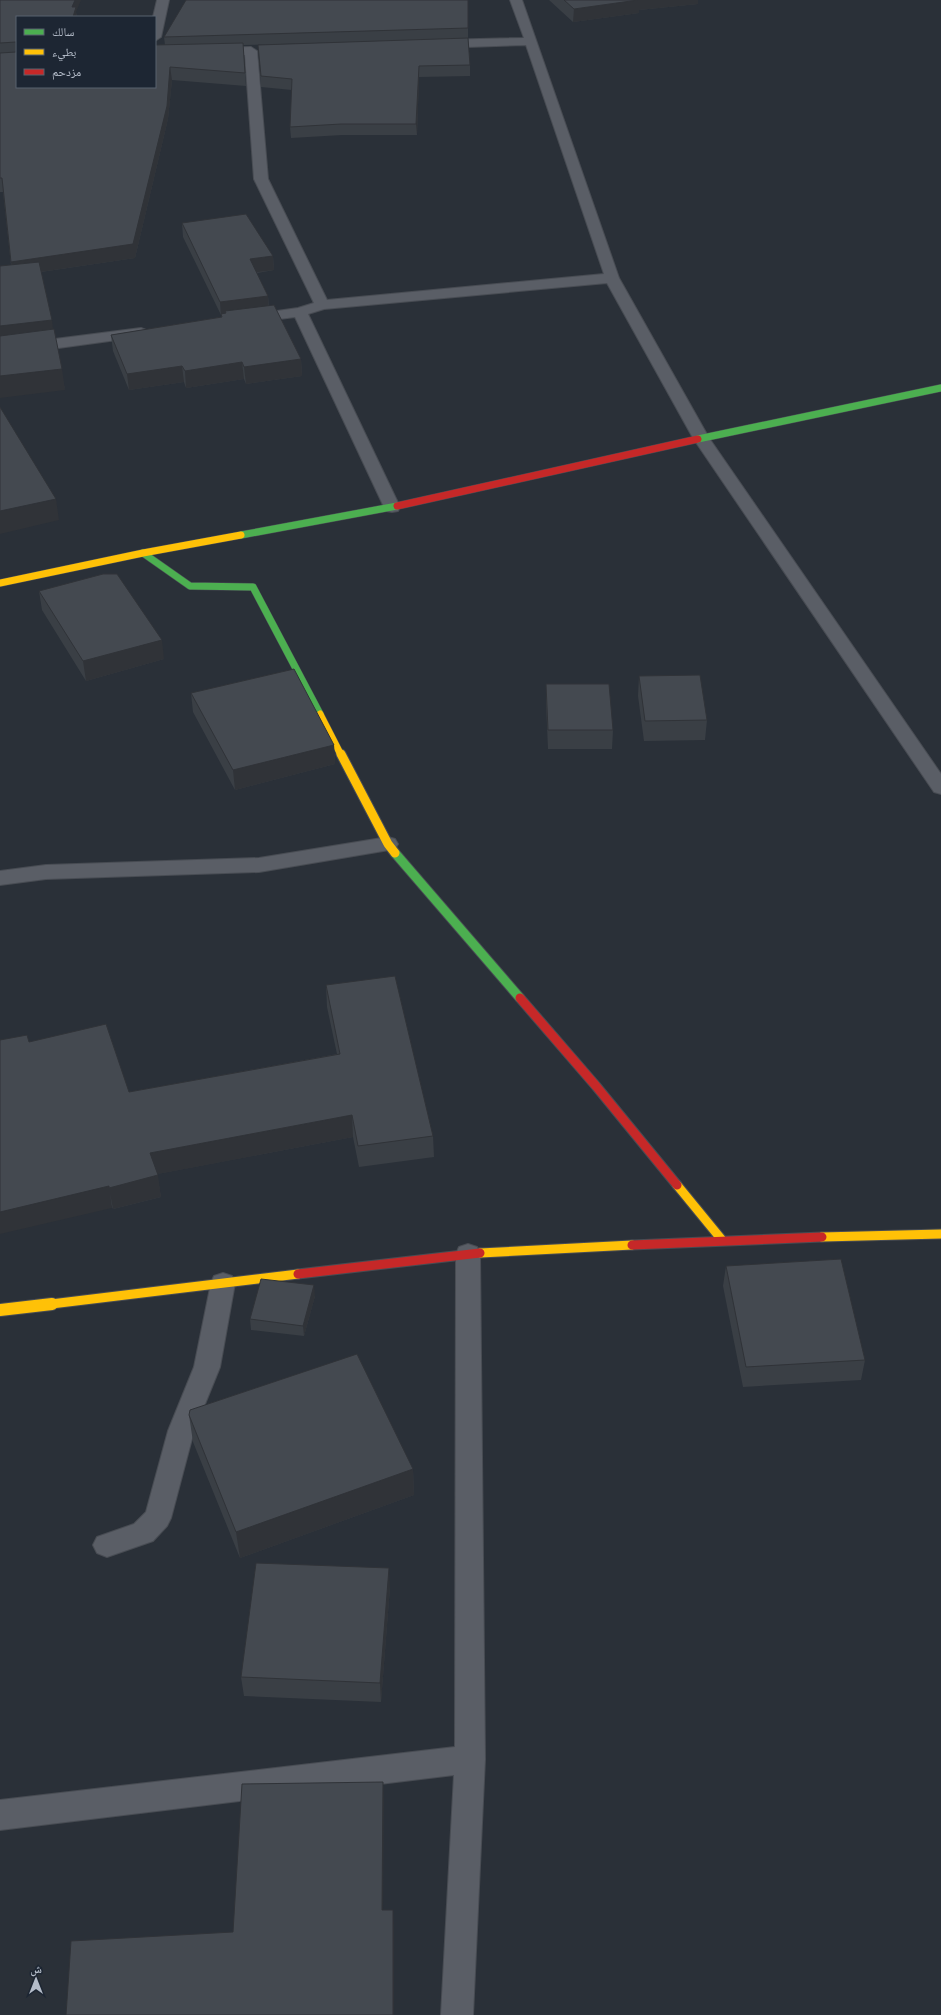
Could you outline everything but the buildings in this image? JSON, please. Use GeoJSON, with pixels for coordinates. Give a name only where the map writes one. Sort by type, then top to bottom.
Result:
{"type":"FeatureCollection","features":[{"type":"Feature","properties":{"kind":"street"},"geometry":{"type":"LineString","coordinates":[[156,32],[163,0]]}},
{"type":"Feature","properties":{"kind":"street"},"geometry":{"type":"LineString","coordinates":[[516,0],[612,278],[701,438],[941,788]]}},
{"type":"Feature","properties":{"kind":"street"},"geometry":{"type":"LineString","coordinates":[[422,45],[531,40]]}},
{"type":"Feature","properties":{"kind":"street"},"geometry":{"type":"LineString","coordinates":[[251,51],[261,178],[322,305]]}},
{"type":"Feature","properties":{"kind":"street"},"geometry":{"type":"LineString","coordinates":[[156,53],[267,51]]}},
{"type":"Feature","properties":{"kind":"street"},"geometry":{"type":"LineString","coordinates":[[237,320],[300,312],[322,305],[612,278]]}},
{"type":"Feature","properties":{"kind":"street"},"geometry":{"type":"LineString","coordinates":[[300,312],[392,507]]}},
{"type":"Feature","properties":{"kind":"street"},"geometry":{"type":"LineString","coordinates":[[0,351],[158,331]]}},
{"type":"Feature","properties":{"kind":"street"},"geometry":{"type":"LineString","coordinates":[[0,583],[143,553],[392,507],[701,438],[941,388]]}},
{"type":"Feature","properties":{"kind":"street"},"geometry":{"type":"LineString","coordinates":[[143,553],[190,586],[253,587],[388,844],[596,1086],[722,1240]]}},
{"type":"Feature","properties":{"kind":"street"},"geometry":{"type":"LineString","coordinates":[[0,878],[46,872],[259,865],[388,844]]}},
{"type":"Feature","properties":{"kind":"street"},"geometry":{"type":"LineString","coordinates":[[0,1310],[468,1254],[722,1240],[941,1234]]}},
{"type":"Feature","properties":{"kind":"street"},"geometry":{"type":"LineString","coordinates":[[457,2015],[470,1759],[468,1254]]}},
{"type":"Feature","properties":{"kind":"street"},"geometry":{"type":"LineString","coordinates":[[106,1545],[143,1533],[157,1518],[165,1494],[181,1431],[207,1367],[223,1283]]}},
{"type":"Feature","properties":{"kind":"street"},"geometry":{"type":"LineString","coordinates":[[0,1815],[470,1759]]}},
{"type":"Feature","properties":{"kind":"traffic: fast"},"geometry":{"type":"LineString","coordinates":[[698,439],[941,388]]}},
{"type":"Feature","properties":{"kind":"traffic: fast"},"geometry":{"type":"LineString","coordinates":[[241,535],[397,506]]}},
{"type":"Feature","properties":{"kind":"traffic: fast"},"geometry":{"type":"LineString","coordinates":[[143,553],[190,586],[253,587],[320,714]]}},
{"type":"Feature","properties":{"kind":"traffic: fast"},"geometry":{"type":"LineString","coordinates":[[395,853],[520,998]]}},
{"type":"Feature","properties":{"kind":"traffic: slow"},"geometry":{"type":"LineString","coordinates":[[0,583],[143,553],[241,535]]}},
{"type":"Feature","properties":{"kind":"traffic: slow"},"geometry":{"type":"LineString","coordinates":[[320,714],[388,844],[395,853]]}},
{"type":"Feature","properties":{"kind":"traffic: slow"},"geometry":{"type":"LineString","coordinates":[[677,1185],[722,1240]]}},
{"type":"Feature","properties":{"kind":"traffic: slow"},"geometry":{"type":"LineString","coordinates":[[822,1237],[941,1234]]}},
{"type":"Feature","properties":{"kind":"traffic: slow"},"geometry":{"type":"LineString","coordinates":[[480,1253],[632,1245]]}},
{"type":"Feature","properties":{"kind":"traffic: slow"},"geometry":{"type":"LineString","coordinates":[[0,1310],[298,1274]]}},
{"type":"Feature","properties":{"kind":"traffic: jam"},"geometry":{"type":"LineString","coordinates":[[397,506],[698,439]]}},
{"type":"Feature","properties":{"kind":"traffic: jam"},"geometry":{"type":"LineString","coordinates":[[520,998],[596,1086],[677,1185]]}},
{"type":"Feature","properties":{"kind":"traffic: jam"},"geometry":{"type":"LineString","coordinates":[[632,1245],[822,1237]]}},
{"type":"Feature","properties":{"kind":"traffic: jam"},"geometry":{"type":"LineString","coordinates":[[298,1274],[480,1253]]}}]}
